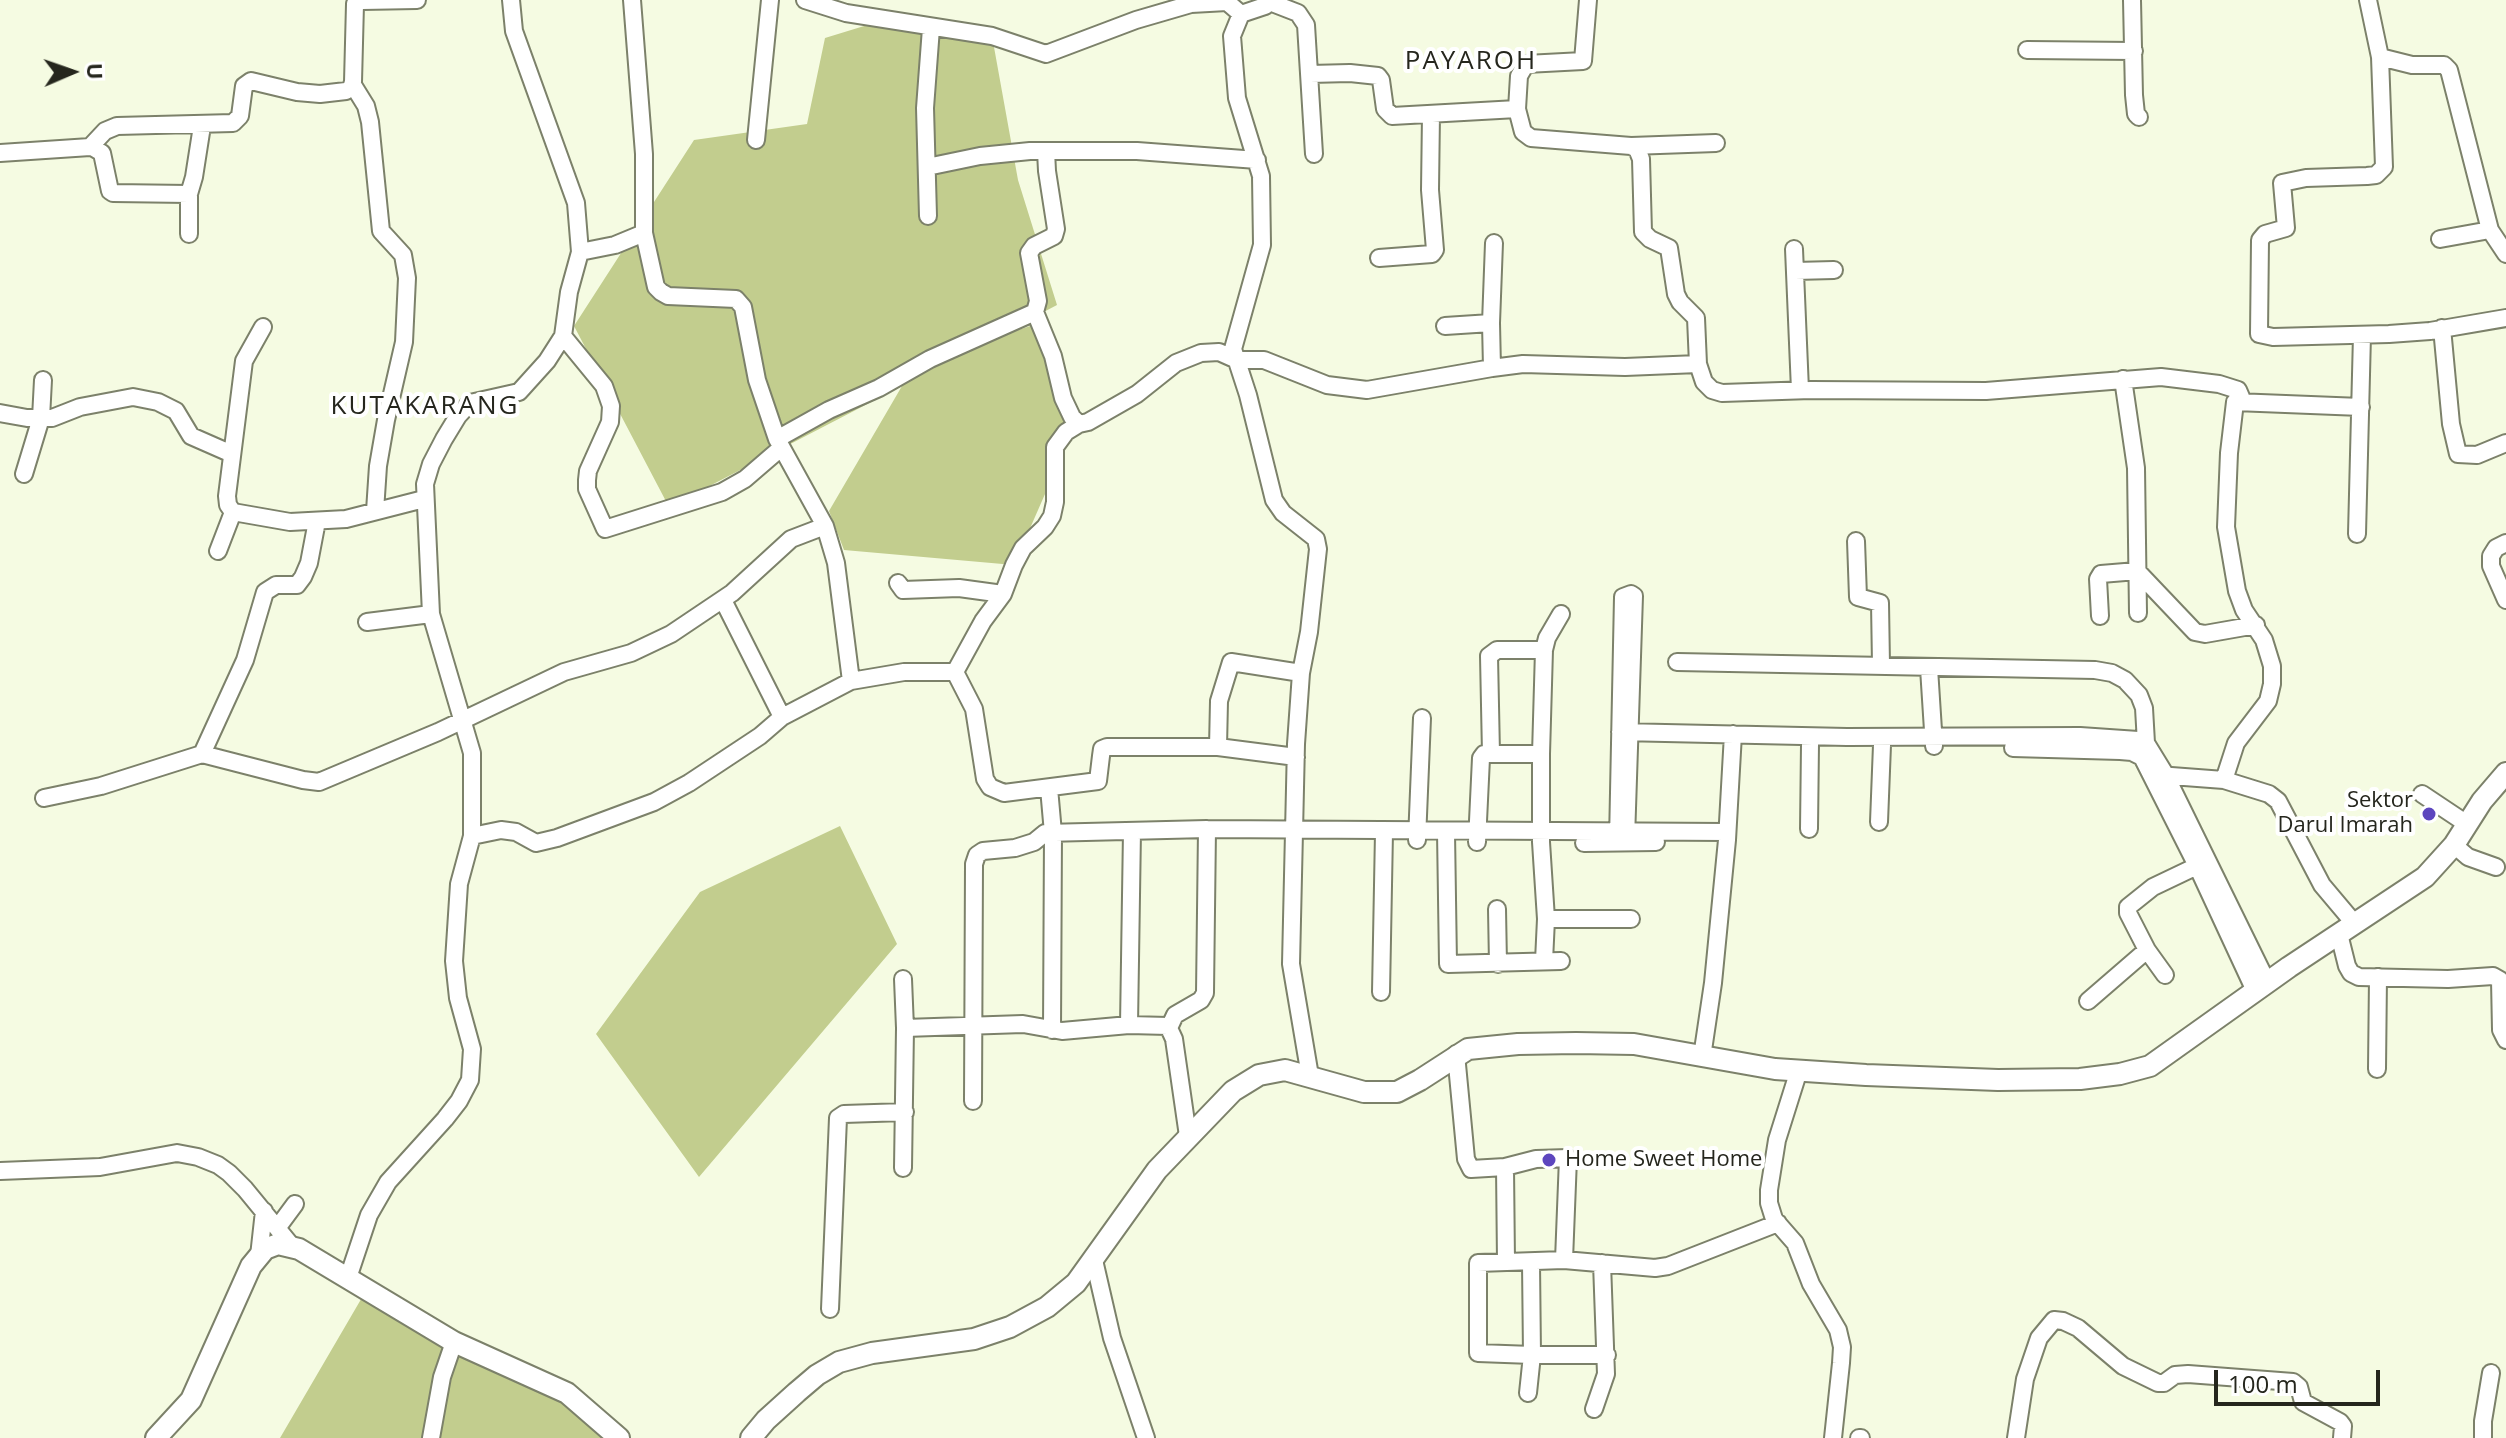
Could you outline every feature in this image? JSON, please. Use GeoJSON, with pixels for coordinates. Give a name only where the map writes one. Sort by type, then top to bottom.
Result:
{"type":"FeatureCollection","features":[{"type":"Feature","properties":{"kind":"main road"},"geometry":{"type":"LineString","coordinates":[[751,1438],[797,1392],[839,1362],[872,1353],[974,1339],[1010,1327],[1047,1307],[1076,1283],[1157,1170],[1188,1136],[1233,1091],[1259,1075],[1285,1070],[1364,1092],[1397,1092],[1468,1049],[1576,1043],[1634,1044],[1799,1070],[1998,1080],[2080,1079],[2120,1074],[2150,1066],[2425,877],[2454,845],[2482,801],[2506,773]]}},
{"type":"Feature","properties":{"kind":"main road"},"geometry":{"type":"LineString","coordinates":[[156,1438],[191,1400],[241,1286],[259,1256],[278,1244],[291,1245],[454,1342],[567,1393],[619,1438]]}},
{"type":"Feature","properties":{"kind":"street"},"geometry":{"type":"LineString","coordinates":[[375,511],[378,466],[404,342],[407,278],[403,255],[381,231],[370,122],[366,106],[353,85],[355,4],[362,1],[417,0]]}},
{"type":"Feature","properties":{"kind":"street"},"geometry":{"type":"LineString","coordinates":[[348,1278],[369,1215],[388,1182],[445,1119],[470,1080],[472,1049],[458,998],[454,961],[459,884],[472,836],[472,753],[431,614],[424,499],[431,464],[458,416],[470,403],[519,392],[547,361],[563,336],[569,292],[580,252],[576,203],[514,31],[511,0]]}},
{"type":"Feature","properties":{"kind":"street"},"geometry":{"type":"LineString","coordinates":[[632,0],[644,154],[644,233],[656,287],[668,296],[736,299],[740,302],[745,313],[757,380],[779,444],[825,526],[836,563],[851,681]]}},
{"type":"Feature","properties":{"kind":"street"},"geometry":{"type":"LineString","coordinates":[[756,140],[770,0]]}},
{"type":"Feature","properties":{"kind":"street"},"geometry":{"type":"LineString","coordinates":[[805,0],[846,13],[992,36],[1046,54],[1136,20],[1191,4],[1227,2],[1241,14]]}},
{"type":"Feature","properties":{"kind":"street"},"geometry":{"type":"LineString","coordinates":[[1588,0],[1583,61],[1526,64],[1519,76],[1517,109],[1523,132],[1531,138],[1631,146],[1716,143]]}},
{"type":"Feature","properties":{"kind":"street"},"geometry":{"type":"LineString","coordinates":[[2132,0],[2134,95],[2139,117]]}},
{"type":"Feature","properties":{"kind":"street"},"geometry":{"type":"LineString","coordinates":[[2368,0],[2380,57],[2383,170],[2367,176],[2306,178],[2281,184],[2286,228],[2265,234],[2260,240],[2259,334],[2273,337],[2362,335],[2442,328],[2506,318]]}},
{"type":"Feature","properties":{"kind":"street"},"geometry":{"type":"LineString","coordinates":[[1310,1076],[1291,964],[1291,834],[1301,673],[1318,549],[1316,539],[1283,513],[1274,500],[1233,346],[1262,245],[1261,176],[1237,98],[1232,58],[1233,29],[1241,14],[1267,1],[1298,13],[1306,25],[1314,154]]}},
{"type":"Feature","properties":{"kind":"street"},"geometry":{"type":"LineString","coordinates":[[928,216],[925,108],[931,28]]}},
{"type":"Feature","properties":{"kind":"street"},"geometry":{"type":"LineString","coordinates":[[2027,50],[2134,51]]}},
{"type":"Feature","properties":{"kind":"street"},"geometry":{"type":"LineString","coordinates":[[2380,57],[2412,65],[2444,65],[2449,70],[2490,230],[2506,254]]}},
{"type":"Feature","properties":{"kind":"street"},"geometry":{"type":"LineString","coordinates":[[1310,74],[1378,76],[1387,113],[1392,116],[1472,109],[1517,109]]}},
{"type":"Feature","properties":{"kind":"street"},"geometry":{"type":"LineString","coordinates":[[92,147],[105,131],[117,126],[202,126],[236,122],[240,116],[244,86],[251,81],[320,94],[346,91],[353,85]]}},
{"type":"Feature","properties":{"kind":"street"},"geometry":{"type":"LineString","coordinates":[[1379,258],[1432,254],[1435,250],[1430,190],[1431,114]]}},
{"type":"Feature","properties":{"kind":"street"},"geometry":{"type":"LineString","coordinates":[[189,234],[189,194],[202,126]]}},
{"type":"Feature","properties":{"kind":"street"},"geometry":{"type":"LineString","coordinates":[[1631,146],[1637,149],[1641,159],[1643,232],[1669,248],[1676,294],[1696,318],[1698,364],[1704,382],[1712,390],[1722,393],[1800,390],[1986,391],[2161,377],[2219,384],[2238,390],[2241,397],[2235,402],[2229,453],[2226,527],[2237,591],[2244,610],[2264,640],[2272,666],[2272,684],[2268,701],[2236,743],[2224,780]]}},
{"type":"Feature","properties":{"kind":"street"},"geometry":{"type":"LineString","coordinates":[[0,153],[92,147],[102,153],[113,193],[189,194]]}},
{"type":"Feature","properties":{"kind":"street"},"geometry":{"type":"LineString","coordinates":[[927,167],[992,155],[1046,151],[1137,151],[1257,160]]}},
{"type":"Feature","properties":{"kind":"street"},"geometry":{"type":"LineString","coordinates":[[1046,151],[1056,229],[1054,236],[1034,246],[1029,253],[1038,301],[1035,312],[1053,356],[1063,398],[1079,424]]}},
{"type":"Feature","properties":{"kind":"street"},"geometry":{"type":"LineString","coordinates":[[2440,239],[2490,230]]}},
{"type":"Feature","properties":{"kind":"street"},"geometry":{"type":"LineString","coordinates":[[580,252],[615,245],[644,233]]}},
{"type":"Feature","properties":{"kind":"street"},"geometry":{"type":"LineString","coordinates":[[1492,368],[1494,243]]}},
{"type":"Feature","properties":{"kind":"street"},"geometry":{"type":"LineString","coordinates":[[1794,249],[1800,390]]}},
{"type":"Feature","properties":{"kind":"street"},"geometry":{"type":"LineString","coordinates":[[1795,271],[1834,270]]}},
{"type":"Feature","properties":{"kind":"street"},"geometry":{"type":"LineString","coordinates":[[563,336],[604,386],[611,406],[610,422],[587,480],[587,489],[605,529],[722,492],[745,479],[779,444],[829,410],[879,388],[930,359],[1035,312]]}},
{"type":"Feature","properties":{"kind":"street"},"geometry":{"type":"LineString","coordinates":[[1445,326],[1491,323]]}},
{"type":"Feature","properties":{"kind":"street"},"geometry":{"type":"LineString","coordinates":[[263,327],[244,361],[227,496],[233,512],[290,522],[317,521],[346,519],[424,499]]}},
{"type":"Feature","properties":{"kind":"street"},"geometry":{"type":"LineString","coordinates":[[2442,328],[2451,424],[2458,454],[2477,455],[2506,443]]}},
{"type":"Feature","properties":{"kind":"street"},"geometry":{"type":"LineString","coordinates":[[2357,534],[2362,335]]}},
{"type":"Feature","properties":{"kind":"street"},"geometry":{"type":"LineString","coordinates":[[955,672],[983,621],[1003,594],[1023,548],[1052,516],[1055,447],[1066,432],[1137,394],[1176,363],[1201,353],[1219,352],[1237,360],[1264,360],[1327,385],[1367,390],[1523,364],[1585,367],[1698,364]]}},
{"type":"Feature","properties":{"kind":"street"},"geometry":{"type":"LineString","coordinates":[[2123,379],[2136,468],[2138,613]]}},
{"type":"Feature","properties":{"kind":"street"},"geometry":{"type":"LineString","coordinates":[[24,474],[41,418],[43,380]]}},
{"type":"Feature","properties":{"kind":"street"},"geometry":{"type":"LineString","coordinates":[[0,413],[52,418],[113,398],[133,397],[158,402],[176,411],[191,436],[232,454]]}},
{"type":"Feature","properties":{"kind":"street"},"geometry":{"type":"LineString","coordinates":[[2235,402],[2361,407]]}},
{"type":"Feature","properties":{"kind":"street"},"geometry":{"type":"LineString","coordinates":[[218,551],[233,512]]}},
{"type":"Feature","properties":{"kind":"street"},"geometry":{"type":"LineString","coordinates":[[202,754],[245,660],[265,592],[276,585],[297,585],[303,577],[309,563],[317,521]]}},
{"type":"Feature","properties":{"kind":"street"},"geometry":{"type":"LineString","coordinates":[[44,798],[101,786],[202,754],[319,782],[463,720],[564,672],[631,653],[671,634],[723,600],[791,539],[825,526]]}},
{"type":"Feature","properties":{"kind":"street"},"geometry":{"type":"LineString","coordinates":[[1856,541],[1858,597],[1880,603],[1881,665]]}},
{"type":"Feature","properties":{"kind":"street"},"geometry":{"type":"LineString","coordinates":[[2506,543],[2496,548],[2491,556],[2491,566],[2506,600]]}},
{"type":"Feature","properties":{"kind":"street"},"geometry":{"type":"LineString","coordinates":[[2100,616],[2098,579],[2101,574],[2137,571]]}},
{"type":"Feature","properties":{"kind":"street"},"geometry":{"type":"LineString","coordinates":[[2137,571],[2195,632],[2205,634],[2256,625]]}},
{"type":"Feature","properties":{"kind":"street"},"geometry":{"type":"LineString","coordinates":[[898,583],[903,590],[959,588],[1003,594]]}},
{"type":"Feature","properties":{"kind":"street"},"geometry":{"type":"LineString","coordinates":[[1622,837],[1634,596],[1631,594],[1623,597],[1625,736]]}},
{"type":"Feature","properties":{"kind":"street"},"geometry":{"type":"LineString","coordinates":[[723,600],[782,717]]}},
{"type":"Feature","properties":{"kind":"street"},"geometry":{"type":"LineString","coordinates":[[367,622],[431,614]]}},
{"type":"Feature","properties":{"kind":"street"},"geometry":{"type":"LineString","coordinates":[[1446,837],[1448,964],[1552,961],[1546,919],[1541,754],[1544,650],[1547,638],[1561,614]]}},
{"type":"Feature","properties":{"kind":"street"},"geometry":{"type":"LineString","coordinates":[[1491,754],[1489,656],[1497,650],[1544,650]]}},
{"type":"Feature","properties":{"kind":"street"},"geometry":{"type":"LineString","coordinates":[[1218,747],[1219,701],[1231,662],[1301,673]]}},
{"type":"Feature","properties":{"kind":"street"},"geometry":{"type":"LineString","coordinates":[[1677,662],[2070,669],[2112,673],[2125,680],[2139,695],[2144,708],[2146,743],[2197,866],[2261,987]]}},
{"type":"Feature","properties":{"kind":"street"},"geometry":{"type":"LineString","coordinates":[[1929,668],[1933,742]]}},
{"type":"Feature","properties":{"kind":"street"},"geometry":{"type":"LineString","coordinates":[[472,836],[510,830],[536,843],[545,843],[654,802],[730,756],[782,717],[851,681],[904,672],[955,672]]}},
{"type":"Feature","properties":{"kind":"street"},"geometry":{"type":"LineString","coordinates":[[955,672],[974,709],[982,767],[990,787],[1004,793],[1098,781],[1102,749],[1107,747],[1218,747],[1295,764]]}},
{"type":"Feature","properties":{"kind":"street"},"geometry":{"type":"LineString","coordinates":[[1418,836],[1422,718]]}},
{"type":"Feature","properties":{"kind":"street"},"geometry":{"type":"LineString","coordinates":[[1625,736],[1933,742],[2132,752],[2142,757],[2159,775],[2261,987]]}},
{"type":"Feature","properties":{"kind":"street"},"geometry":{"type":"LineString","coordinates":[[1728,738],[1882,745],[2080,736],[2146,743]]}},
{"type":"Feature","properties":{"kind":"street"},"geometry":{"type":"LineString","coordinates":[[1697,1056],[1712,956],[1728,738]]}},
{"type":"Feature","properties":{"kind":"street"},"geometry":{"type":"LineString","coordinates":[[1809,829],[1810,744]]}},
{"type":"Feature","properties":{"kind":"street"},"geometry":{"type":"LineString","coordinates":[[1879,822],[1882,745]]}},
{"type":"Feature","properties":{"kind":"street"},"geometry":{"type":"LineString","coordinates":[[1477,838],[1481,758],[1484,754],[1541,754]]}},
{"type":"Feature","properties":{"kind":"street"},"geometry":{"type":"LineString","coordinates":[[2159,775],[2224,780],[2269,794],[2278,801],[2347,928],[2351,973],[2359,977],[2448,979],[2493,976],[2500,980],[2501,1030],[2506,1040]]}},
{"type":"Feature","properties":{"kind":"street"},"geometry":{"type":"LineString","coordinates":[[1047,1029],[1046,839],[1050,816],[1049,788]]}},
{"type":"Feature","properties":{"kind":"street"},"geometry":{"type":"LineString","coordinates":[[2422,794],[2467,824]]}},
{"type":"Feature","properties":{"kind":"street"},"geometry":{"type":"LineString","coordinates":[[973,1101],[974,864],[977,855],[983,851],[1011,849],[1046,839],[1207,834],[1477,838],[1722,836]]}},
{"type":"Feature","properties":{"kind":"street"},"geometry":{"type":"LineString","coordinates":[[1188,1136],[1174,1039],[1169,1028],[1175,1015],[1201,1000],[1205,993],[1207,834]]}},
{"type":"Feature","properties":{"kind":"street"},"geometry":{"type":"LineString","coordinates":[[1129,1025],[1132,836]]}},
{"type":"Feature","properties":{"kind":"street"},"geometry":{"type":"LineString","coordinates":[[1381,992],[1384,836]]}},
{"type":"Feature","properties":{"kind":"street"},"geometry":{"type":"LineString","coordinates":[[2454,845],[2468,857],[2496,867]]}},
{"type":"Feature","properties":{"kind":"street"},"geometry":{"type":"LineString","coordinates":[[2165,975],[2147,950],[2128,913],[2128,907],[2153,887],[2197,866]]}},
{"type":"Feature","properties":{"kind":"street"},"geometry":{"type":"LineString","coordinates":[[1497,909],[1498,964]]}},
{"type":"Feature","properties":{"kind":"street"},"geometry":{"type":"LineString","coordinates":[[1546,919],[1631,919]]}},
{"type":"Feature","properties":{"kind":"street"},"geometry":{"type":"LineString","coordinates":[[2088,1001],[2147,950]]}},
{"type":"Feature","properties":{"kind":"street"},"geometry":{"type":"LineString","coordinates":[[2377,1069],[2378,977]]}},
{"type":"Feature","properties":{"kind":"street"},"geometry":{"type":"LineString","coordinates":[[903,979],[903,1168]]}},
{"type":"Feature","properties":{"kind":"street"},"geometry":{"type":"LineString","coordinates":[[905,1028],[1023,1024],[1047,1029],[1129,1025],[1169,1028]]}},
{"type":"Feature","properties":{"kind":"street"},"geometry":{"type":"LineString","coordinates":[[1456,1054],[1466,1159],[1471,1169],[1505,1167],[1536,1159],[1568,1158],[1564,1260]]}},
{"type":"Feature","properties":{"kind":"street"},"geometry":{"type":"LineString","coordinates":[[1799,1070],[1777,1140],[1769,1203],[1778,1223],[1795,1243],[1811,1284],[1838,1330],[1842,1347],[1833,1438]]}},
{"type":"Feature","properties":{"kind":"street"},"geometry":{"type":"LineString","coordinates":[[830,1309],[838,1118],[844,1114],[905,1112]]}},
{"type":"Feature","properties":{"kind":"street"},"geometry":{"type":"LineString","coordinates":[[0,1171],[100,1167],[177,1153],[187,1155],[218,1165],[245,1189],[291,1245]]}},
{"type":"Feature","properties":{"kind":"street"},"geometry":{"type":"LineString","coordinates":[[1505,1167],[1506,1262]]}},
{"type":"Feature","properties":{"kind":"street"},"geometry":{"type":"LineString","coordinates":[[278,1227],[295,1204]]}},
{"type":"Feature","properties":{"kind":"street"},"geometry":{"type":"LineString","coordinates":[[259,1256],[264,1211]]}},
{"type":"Feature","properties":{"kind":"street"},"geometry":{"type":"LineString","coordinates":[[1607,1355],[1478,1353],[1478,1263],[1564,1260],[1655,1268],[1668,1266],[1778,1223]]}},
{"type":"Feature","properties":{"kind":"street"},"geometry":{"type":"LineString","coordinates":[[1094,1260],[1112,1338],[1146,1438]]}},
{"type":"Feature","properties":{"kind":"street"},"geometry":{"type":"LineString","coordinates":[[1528,1393],[1532,1355],[1531,1263]]}},
{"type":"Feature","properties":{"kind":"street"},"geometry":{"type":"LineString","coordinates":[[1594,1409],[1606,1374],[1602,1263]]}},
{"type":"Feature","properties":{"kind":"street"},"geometry":{"type":"LineString","coordinates":[[2016,1438],[2025,1379],[2039,1338],[2054,1320],[2078,1328],[2123,1366],[2158,1383],[2164,1383],[2175,1375],[2188,1374],[2293,1382],[2299,1387],[2303,1402],[2340,1422],[2343,1426],[2342,1438]]}},
{"type":"Feature","properties":{"kind":"street"},"geometry":{"type":"LineString","coordinates":[[431,1438],[442,1377],[454,1342]]}},
{"type":"Feature","properties":{"kind":"street"},"geometry":{"type":"LineString","coordinates":[[2483,1438],[2491,1373]]}},
{"type":"Feature","properties":{"kind":"green space"},"geometry":{"type":"Polygon","coordinates":[[[887,19],[992,36],[1018,180],[1057,305],[992,339],[1033,325],[1076,423],[1014,565],[844,550],[829,511],[902,386],[669,507],[574,326],[694,140],[807,124],[825,38],[887,19]]]}},
{"type":"Feature","properties":{"kind":"green space"},"geometry":{"type":"Polygon","coordinates":[[[840,826],[897,944],[699,1177],[596,1034],[700,892],[840,826]]]}},
{"type":"Feature","properties":{"kind":"green space"},"geometry":{"type":"Polygon","coordinates":[[[367,1289],[622,1425],[631,1438],[280,1438],[367,1289]]]}},
{"type":"Feature","properties":{"kind":"place","name":"Sektor Darul Imarah"},"geometry":{"type":"Point","coordinates":[2429,814]}},
{"type":"Feature","properties":{"kind":"place","name":"Home Sweet Home"},"geometry":{"type":"Point","coordinates":[1549,1160]}},
{"type":"Feature","properties":{"kind":"district","name":"PAYAROH"},"geometry":{"type":"Point","coordinates":[1471,62]}},
{"type":"Feature","properties":{"kind":"district","name":"KUTAKARANG"},"geometry":{"type":"Point","coordinates":[425,407]}}]}
